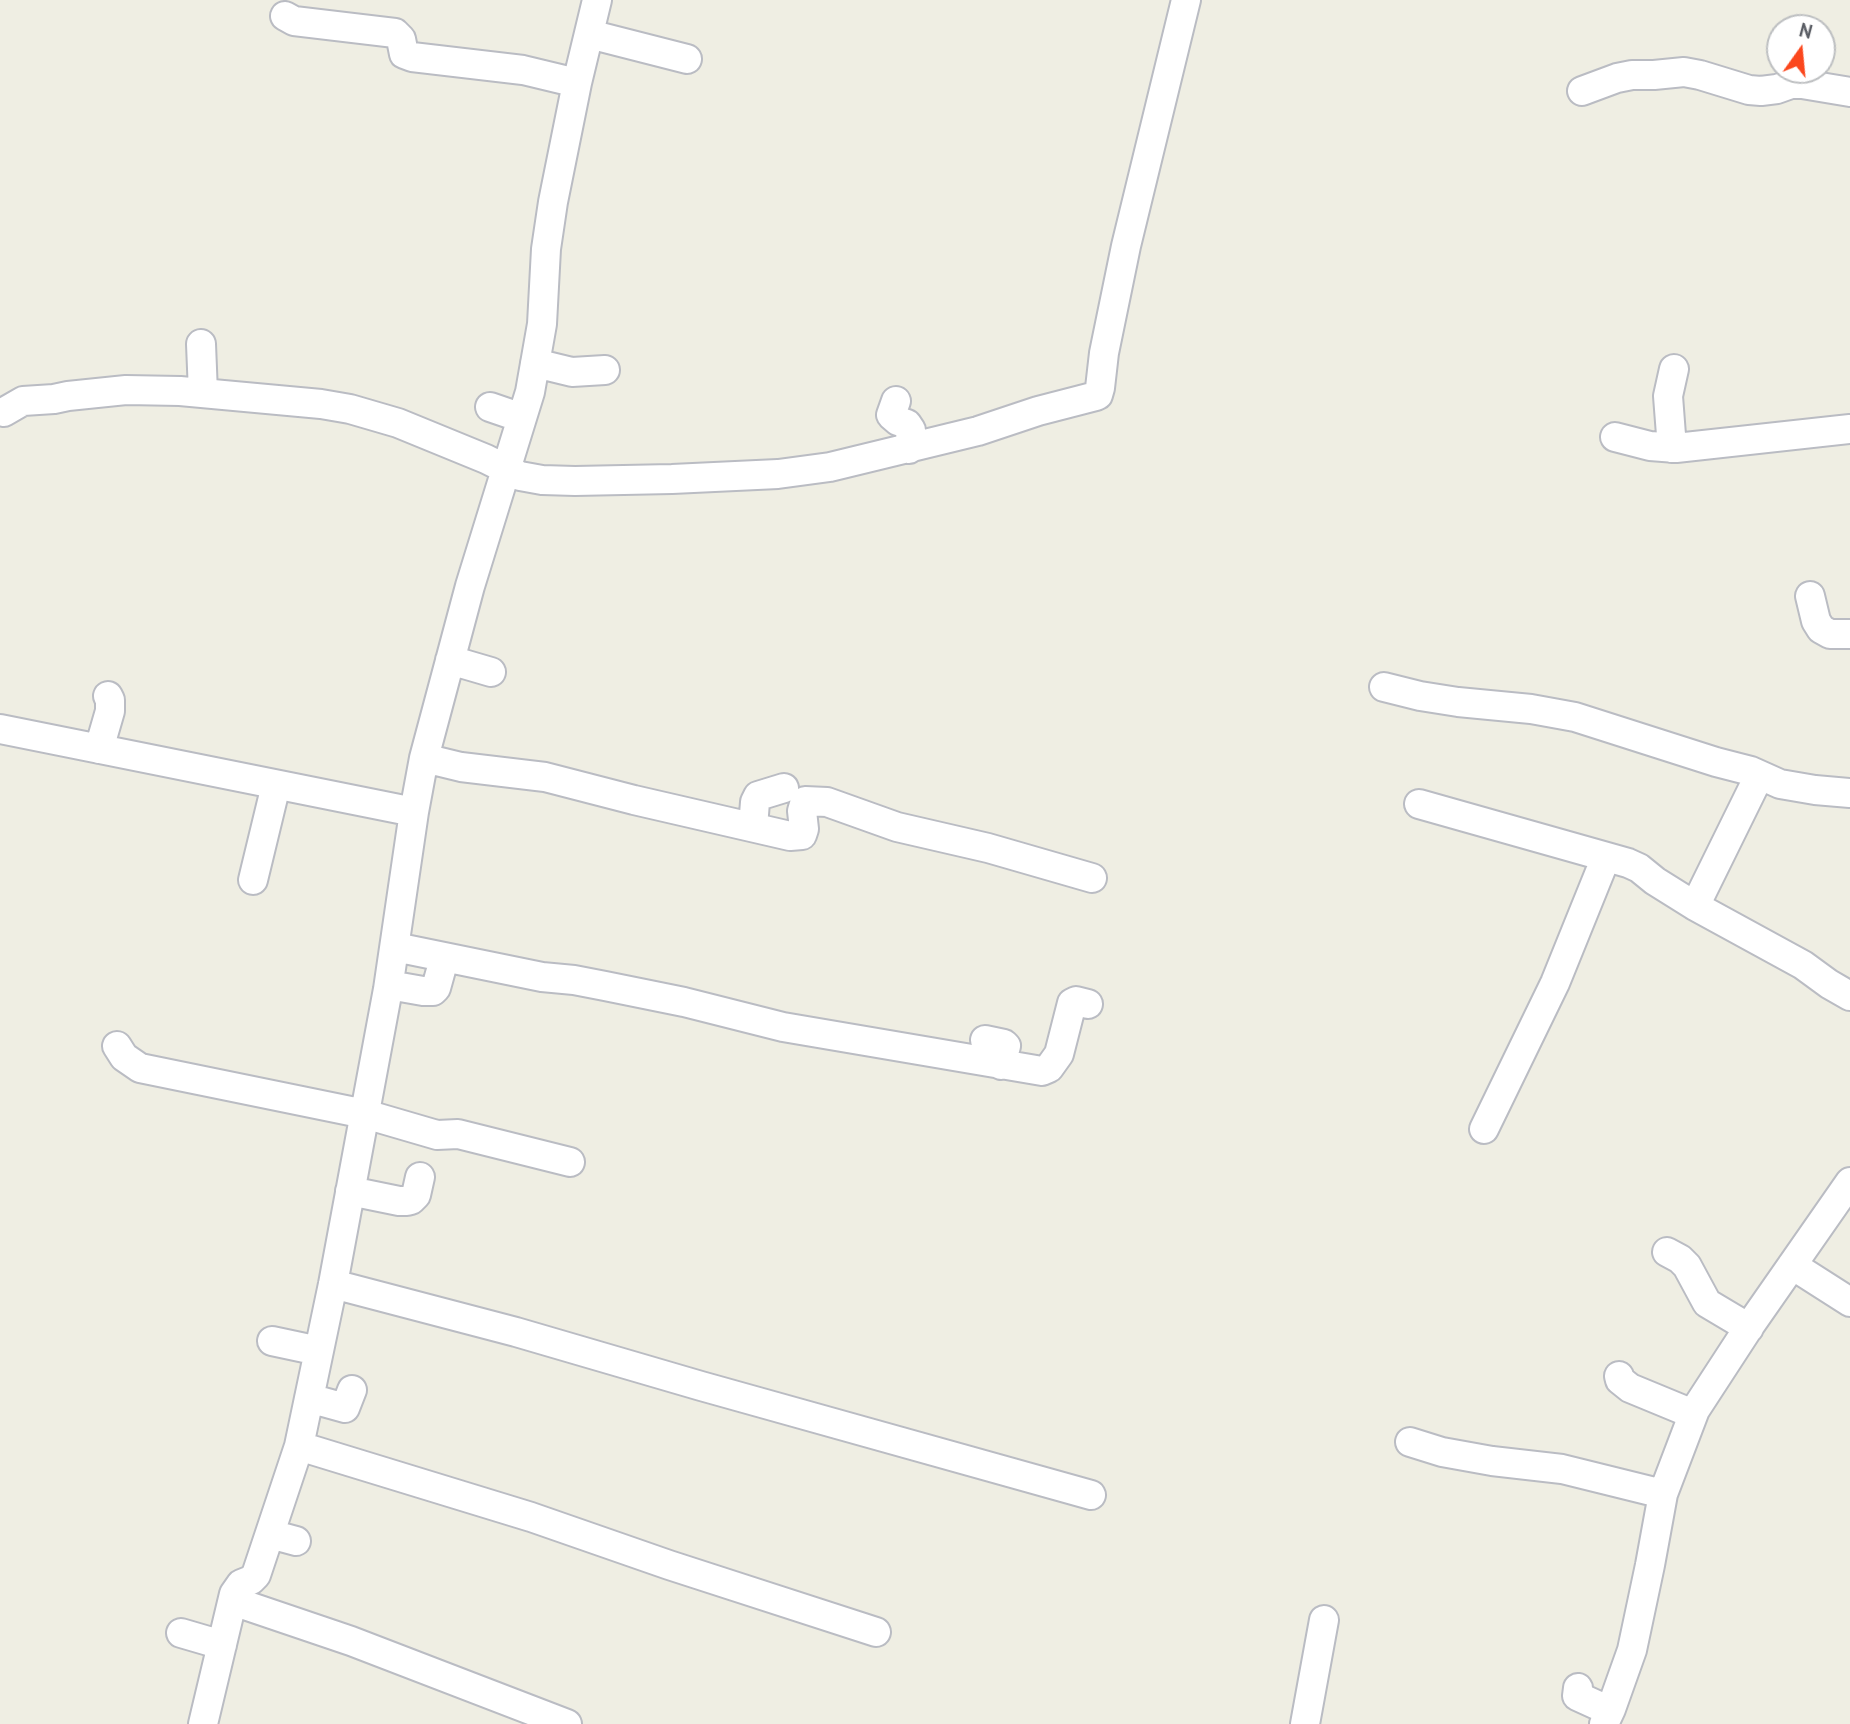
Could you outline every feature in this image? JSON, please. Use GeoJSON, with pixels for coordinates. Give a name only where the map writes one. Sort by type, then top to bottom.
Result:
{"type":"FeatureCollection","features":[{"type":"Feature","properties":{"kind":"street"},"geometry":{"type":"LineString","coordinates":[[203,1724],[234,1594],[241,1584],[256,1575],[276,1522],[299,1446],[333,1284],[389,985],[424,758],[470,586],[530,392],[542,324],[546,249],[553,202],[597,0]]}},
{"type":"Feature","properties":{"kind":"street"},"geometry":{"type":"LineString","coordinates":[[4,412],[23,401],[54,399],[96,384],[126,390],[272,398],[350,409],[398,423],[520,476],[542,480],[672,479],[830,467],[978,431],[1098,395],[1126,246],[1186,0]]}},
{"type":"Feature","properties":{"kind":"street"},"geometry":{"type":"LineString","coordinates":[[285,16],[294,21],[395,33],[401,39],[404,54],[412,57],[523,71],[577,83]]}},
{"type":"Feature","properties":{"kind":"street"},"geometry":{"type":"LineString","coordinates":[[589,34],[687,59]]}},
{"type":"Feature","properties":{"kind":"street"},"geometry":{"type":"LineString","coordinates":[[1582,91],[1632,75],[1684,72],[1760,92],[1791,84],[1850,92]]}},
{"type":"Feature","properties":{"kind":"street"},"geometry":{"type":"LineString","coordinates":[[201,344],[203,393]]}},
{"type":"Feature","properties":{"kind":"street"},"geometry":{"type":"LineString","coordinates":[[535,363],[572,372],[605,370]]}},
{"type":"Feature","properties":{"kind":"street"},"geometry":{"type":"LineString","coordinates":[[1672,448],[1668,396],[1674,369]]}},
{"type":"Feature","properties":{"kind":"street"},"geometry":{"type":"LineString","coordinates":[[896,401],[891,415],[907,424],[911,430],[909,449]]}},
{"type":"Feature","properties":{"kind":"street"},"geometry":{"type":"LineString","coordinates":[[490,407],[522,418]]}},
{"type":"Feature","properties":{"kind":"street"},"geometry":{"type":"LineString","coordinates":[[1615,437],[1650,446],[1672,448],[1850,429]]}},
{"type":"Feature","properties":{"kind":"street"},"geometry":{"type":"LineString","coordinates":[[1810,596],[1816,621],[1821,629],[1830,634],[1850,634]]}},
{"type":"Feature","properties":{"kind":"street"},"geometry":{"type":"LineString","coordinates":[[450,660],[491,672]]}},
{"type":"Feature","properties":{"kind":"street"},"geometry":{"type":"LineString","coordinates":[[1384,687],[1433,698],[1575,717],[1751,771],[1780,784],[1850,793]]}},
{"type":"Feature","properties":{"kind":"street"},"geometry":{"type":"LineString","coordinates":[[99,749],[110,711],[108,696]]}},
{"type":"Feature","properties":{"kind":"street"},"geometry":{"type":"LineString","coordinates":[[0,729],[414,812]]}},
{"type":"Feature","properties":{"kind":"street"},"geometry":{"type":"LineString","coordinates":[[424,758],[461,767],[545,777],[790,836],[800,836],[804,829],[803,803],[827,802],[897,827],[988,848],[1091,878]]}},
{"type":"Feature","properties":{"kind":"street"},"geometry":{"type":"LineString","coordinates":[[1695,906],[1759,776]]}},
{"type":"Feature","properties":{"kind":"street"},"geometry":{"type":"LineString","coordinates":[[253,880],[276,785]]}},
{"type":"Feature","properties":{"kind":"street"},"geometry":{"type":"LineString","coordinates":[[753,827],[758,796],[784,788]]}},
{"type":"Feature","properties":{"kind":"street"},"geometry":{"type":"LineString","coordinates":[[1419,804],[1639,868],[1695,906],[1802,965],[1829,985],[1850,996]]}},
{"type":"Feature","properties":{"kind":"street"},"geometry":{"type":"LineString","coordinates":[[1484,1129],[1555,983],[1606,857]]}},
{"type":"Feature","properties":{"kind":"street"},"geometry":{"type":"LineString","coordinates":[[395,947],[684,1002],[783,1027],[1042,1071],[1049,1068],[1059,1054],[1072,1003],[1076,1001],[1088,1004]]}},
{"type":"Feature","properties":{"kind":"street"},"geometry":{"type":"LineString","coordinates":[[389,985],[423,991],[433,990],[441,970]]}},
{"type":"Feature","properties":{"kind":"street"},"geometry":{"type":"LineString","coordinates":[[985,1040],[1006,1046],[1001,1065]]}},
{"type":"Feature","properties":{"kind":"street"},"geometry":{"type":"LineString","coordinates":[[117,1046],[124,1057],[140,1068],[365,1114],[437,1135],[458,1135],[570,1162]]}},
{"type":"Feature","properties":{"kind":"street"},"geometry":{"type":"LineString","coordinates":[[350,1191],[407,1201],[416,1195],[420,1177]]}},
{"type":"Feature","properties":{"kind":"street"},"geometry":{"type":"LineString","coordinates":[[1578,1688],[1577,1696],[1607,1718],[1632,1650],[1663,1494],[1693,1414],[1850,1182]]}},
{"type":"Feature","properties":{"kind":"street"},"geometry":{"type":"LineString","coordinates":[[1667,1252],[1687,1266],[1707,1303],[1749,1328]]}},
{"type":"Feature","properties":{"kind":"street"},"geometry":{"type":"LineString","coordinates":[[1792,1265],[1850,1302]]}},
{"type":"Feature","properties":{"kind":"street"},"geometry":{"type":"LineString","coordinates":[[333,1284],[516,1332],[1091,1495]]}},
{"type":"Feature","properties":{"kind":"street"},"geometry":{"type":"LineString","coordinates":[[272,1341],[319,1351]]}},
{"type":"Feature","properties":{"kind":"street"},"geometry":{"type":"LineString","coordinates":[[1619,1376],[1625,1385],[1693,1414]]}},
{"type":"Feature","properties":{"kind":"street"},"geometry":{"type":"LineString","coordinates":[[309,1398],[345,1408],[352,1390]]}},
{"type":"Feature","properties":{"kind":"street"},"geometry":{"type":"LineString","coordinates":[[1410,1442],[1443,1452],[1562,1469],[1663,1494]]}},
{"type":"Feature","properties":{"kind":"street"},"geometry":{"type":"LineString","coordinates":[[299,1446],[531,1517],[876,1632]]}},
{"type":"Feature","properties":{"kind":"street"},"geometry":{"type":"LineString","coordinates":[[233,1601],[351,1641],[567,1724]]}},
{"type":"Feature","properties":{"kind":"street"},"geometry":{"type":"LineString","coordinates":[[1305,1724],[1324,1620]]}},
{"type":"Feature","properties":{"kind":"street"},"geometry":{"type":"LineString","coordinates":[[181,1633],[222,1645]]}},
{"type":"Feature","properties":{"kind":"street"},"geometry":{"type":"LineString","coordinates":[[1298,1640],[1307,1646],[1317,1661]]}}]}
